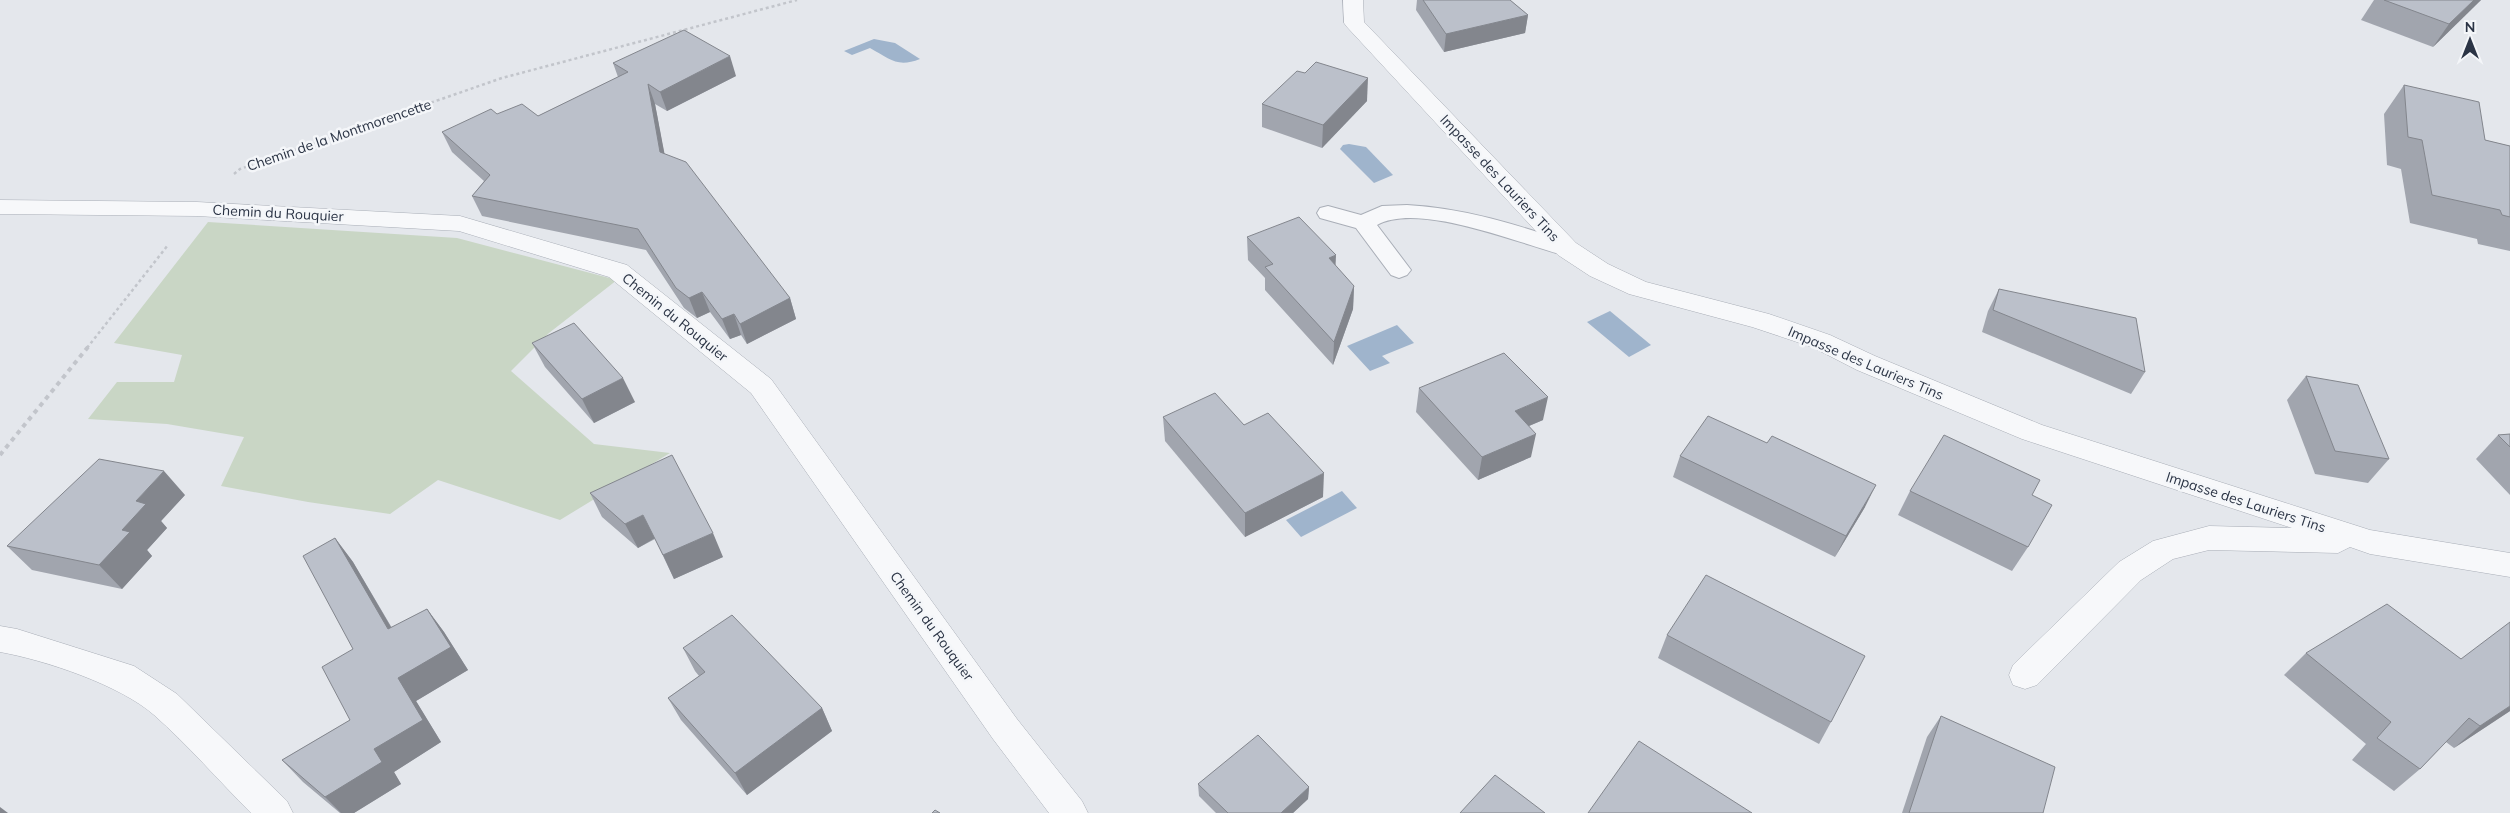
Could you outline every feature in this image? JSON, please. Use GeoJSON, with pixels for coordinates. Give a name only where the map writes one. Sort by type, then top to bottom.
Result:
{"type":"FeatureCollection","features":[{"type":"Feature","properties":{"kind":"street","name":"Impasse des Lauriers Tins"},"geometry":{"type":"LineString","coordinates":[[1353,0],[1354,23],[1567,249],[1599,270],[1638,288],[1760,320],[1821,340],[1866,363],[2032,432],[2370,542]]}},
{"type":"Feature","properties":{"kind":"street","name":"Chemin du Rouquier"},"geometry":{"type":"LineString","coordinates":[[0,207],[197,209],[460,224],[618,271],[760,386],[1005,729],[1070,813]]}},
{"type":"Feature","properties":{"kind":"street","name":"Impasse des Lauriers Tins"},"geometry":{"type":"LineString","coordinates":[[2025,676],[2130,571],[2164,549],[2209,538],[2370,542],[2510,565]]}},
{"type":"Feature","properties":{"kind":"street"},"geometry":{"type":"LineString","coordinates":[[0,639],[17,642],[122,676],[165,704],[275,813]]}},
{"type":"Feature","properties":{"kind":"lane"},"geometry":{"type":"LineString","coordinates":[[1328,213],[1364,223],[1398,270]]}},
{"type":"Feature","properties":{"kind":"lane"},"geometry":{"type":"LineString","coordinates":[[1364,223],[1384,213],[1430,214],[1491,226],[1567,249]]}},
{"type":"Feature","properties":{"kind":"path","name":"Chemin de la Montmorencette"},"geometry":{"type":"LineString","coordinates":[[0,455],[54,390],[197,209],[240,169],[502,78],[797,0]]}},
{"type":"Feature","properties":{"kind":"green space"},"geometry":{"type":"Polygon","coordinates":[[[208,222],[457,238],[617,280],[549,333],[511,371],[594,444],[670,453],[560,520],[438,480],[390,514],[308,502],[221,486],[244,437],[167,424],[88,419],[117,382],[174,382],[182,355],[114,343],[208,222]]]}},
{"type":"Feature","properties":{"kind":"water"},"geometry":{"type":"Polygon","coordinates":[[[874,39],[895,43],[920,59],[905,63],[894,61],[870,48],[852,55],[844,51],[874,39]]]}},
{"type":"Feature","properties":{"kind":"water"},"geometry":{"type":"Polygon","coordinates":[[[1349,144],[1366,147],[1393,175],[1374,183],[1340,149],[1343,145],[1349,144]]]}},
{"type":"Feature","properties":{"kind":"water"},"geometry":{"type":"Polygon","coordinates":[[[1610,311],[1651,345],[1629,357],[1587,322],[1610,311]]]}},
{"type":"Feature","properties":{"kind":"water"},"geometry":{"type":"Polygon","coordinates":[[[1397,325],[1414,343],[1382,356],[1390,363],[1370,371],[1347,346],[1397,325]]]}},
{"type":"Feature","properties":{"kind":"water"},"geometry":{"type":"Polygon","coordinates":[[[1342,491],[1357,508],[1301,537],[1286,520],[1342,491]]]}},
{"type":"Feature","properties":{"kind":"building"},"geometry":{"type":"Polygon","coordinates":[[[1423,0],[1510,0],[1528,15],[1446,34],[1423,0]]]}},
{"type":"Feature","properties":{"kind":"building"},"geometry":{"type":"Polygon","coordinates":[[[2384,0],[2474,0],[2449,24],[2384,0]]]}},
{"type":"Feature","properties":{"kind":"building"},"geometry":{"type":"Polygon","coordinates":[[[684,30],[730,56],[660,92],[648,84],[660,152],[686,162],[790,298],[740,324],[734,314],[722,319],[702,292],[689,298],[676,288],[638,229],[472,196],[490,175],[442,132],[491,109],[497,114],[522,104],[538,116],[628,72],[613,63],[684,30]]]}},
{"type":"Feature","properties":{"kind":"building"},"geometry":{"type":"Polygon","coordinates":[[[1316,62],[1368,78],[1323,125],[1262,104],[1297,71],[1305,73],[1316,62]]]}},
{"type":"Feature","properties":{"kind":"building"},"geometry":{"type":"Polygon","coordinates":[[[2404,85],[2479,102],[2485,140],[2510,146],[2510,217],[2502,215],[2500,210],[2432,195],[2422,140],[2408,137],[2404,85]]]}},
{"type":"Feature","properties":{"kind":"building"},"geometry":{"type":"Polygon","coordinates":[[[1299,217],[1336,255],[1329,258],[1354,286],[1334,342],[1265,267],[1273,264],[1247,237],[1299,217]]]}},
{"type":"Feature","properties":{"kind":"building"},"geometry":{"type":"Polygon","coordinates":[[[1999,289],[2136,318],[2145,372],[1993,310],[1999,289]]]}},
{"type":"Feature","properties":{"kind":"building"},"geometry":{"type":"Polygon","coordinates":[[[574,323],[623,378],[582,399],[532,343],[574,323]]]}},
{"type":"Feature","properties":{"kind":"building"},"geometry":{"type":"Polygon","coordinates":[[[1504,353],[1548,397],[1515,411],[1536,434],[1482,457],[1419,388],[1504,353]]]}},
{"type":"Feature","properties":{"kind":"building"},"geometry":{"type":"Polygon","coordinates":[[[2306,376],[2358,385],[2389,459],[2335,451],[2306,376]]]}},
{"type":"Feature","properties":{"kind":"building"},"geometry":{"type":"Polygon","coordinates":[[[1215,393],[1244,425],[1268,413],[1324,473],[1245,513],[1163,417],[1215,393]]]}},
{"type":"Feature","properties":{"kind":"building"},"geometry":{"type":"Polygon","coordinates":[[[1708,416],[1767,443],[1772,436],[1876,485],[1846,536],[1680,456],[1708,416]]]}},
{"type":"Feature","properties":{"kind":"building"},"geometry":{"type":"Polygon","coordinates":[[[2510,434],[2510,447],[2498,435],[2510,434]]]}},
{"type":"Feature","properties":{"kind":"building"},"geometry":{"type":"Polygon","coordinates":[[[1944,435],[2040,480],[2032,495],[2052,505],[2028,547],[1910,491],[1944,435]]]}},
{"type":"Feature","properties":{"kind":"building"},"geometry":{"type":"Polygon","coordinates":[[[672,455],[713,533],[663,555],[643,515],[625,524],[590,493],[672,455]]]}},
{"type":"Feature","properties":{"kind":"building"},"geometry":{"type":"Polygon","coordinates":[[[99,459],[164,471],[136,501],[146,504],[122,530],[130,532],[99,565],[7,546],[99,459]]]}},
{"type":"Feature","properties":{"kind":"building"},"geometry":{"type":"Polygon","coordinates":[[[335,538],[388,629],[427,609],[451,647],[398,678],[423,720],[374,749],[382,762],[325,797],[282,760],[350,720],[322,667],[353,649],[303,556],[335,538]]]}},
{"type":"Feature","properties":{"kind":"building"},"geometry":{"type":"Polygon","coordinates":[[[1706,575],[1865,656],[1831,722],[1667,635],[1706,575]]]}},
{"type":"Feature","properties":{"kind":"building"},"geometry":{"type":"Polygon","coordinates":[[[2387,604],[2461,659],[2510,622],[2510,706],[2480,726],[2469,718],[2420,769],[2377,738],[2391,722],[2306,653],[2387,604]]]}},
{"type":"Feature","properties":{"kind":"building"},"geometry":{"type":"Polygon","coordinates":[[[732,615],[822,708],[735,773],[668,698],[705,672],[683,648],[732,615]]]}},
{"type":"Feature","properties":{"kind":"building"},"geometry":{"type":"Polygon","coordinates":[[[1941,716],[2055,767],[2043,813],[1909,813],[1941,716]]]}},
{"type":"Feature","properties":{"kind":"building"},"geometry":{"type":"Polygon","coordinates":[[[1258,735],[1309,787],[1281,813],[1228,813],[1198,784],[1258,735]]]}},
{"type":"Feature","properties":{"kind":"building"},"geometry":{"type":"Polygon","coordinates":[[[1639,741],[1752,813],[1588,813],[1639,741]]]}},
{"type":"Feature","properties":{"kind":"building"},"geometry":{"type":"Polygon","coordinates":[[[1495,775],[1545,813],[1460,813],[1495,775]]]}}]}
